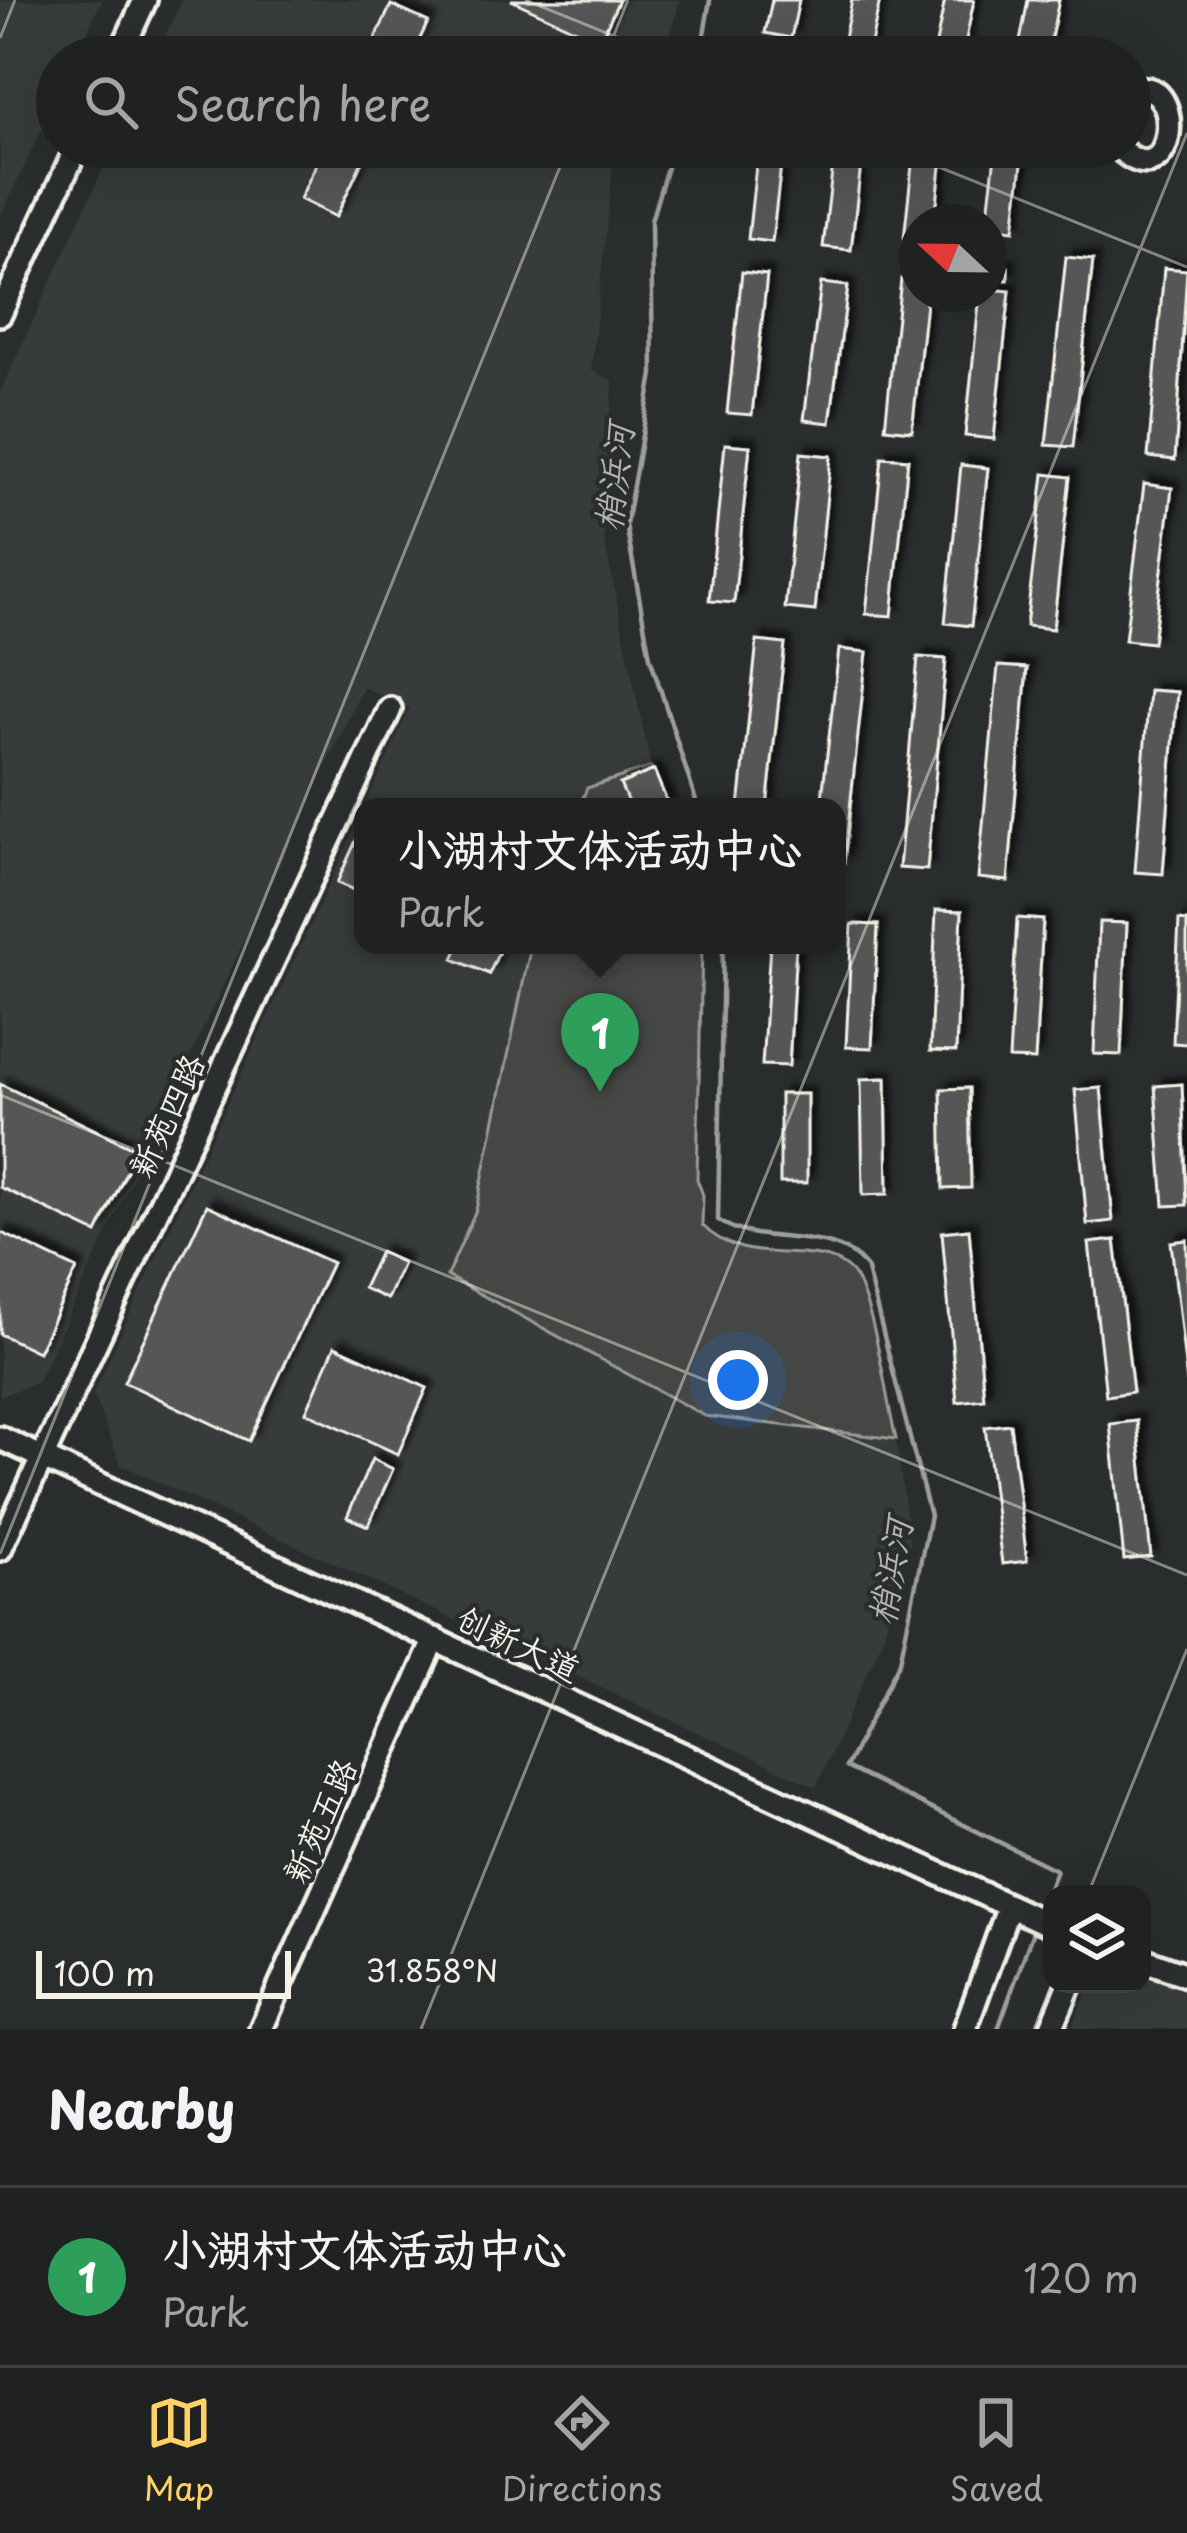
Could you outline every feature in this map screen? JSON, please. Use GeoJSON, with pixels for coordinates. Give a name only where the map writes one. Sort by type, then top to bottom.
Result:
{"type":"FeatureCollection","features":[{"type":"Feature","properties":{"kind":"street"},"geometry":{"type":"LineString","coordinates":[[129,36],[145,0]]}},
{"type":"Feature","properties":{"kind":"street"},"geometry":{"type":"LineString","coordinates":[[1151,90],[1176,104],[1184,129],[1170,151],[1151,158]]}},
{"type":"Feature","properties":{"kind":"street"},"geometry":{"type":"LineString","coordinates":[[0,314],[67,168]]}},
{"type":"Feature","properties":{"kind":"street","name":"新苑四路"},"geometry":{"type":"LineString","coordinates":[[0,1549],[390,710]]}},
{"type":"Feature","properties":{"kind":"street","name":"创新大道"},"geometry":{"type":"LineString","coordinates":[[0,1438],[1043,1923]]}},
{"type":"Feature","properties":{"kind":"street","name":"新苑五路"},"geometry":{"type":"LineString","coordinates":[[261,2029],[435,1639]]}},
{"type":"Feature","properties":{"kind":"street"},"geometry":{"type":"LineString","coordinates":[[965,2029],[1017,1913]]}},
{"type":"Feature","properties":{"kind":"street"},"geometry":{"type":"LineString","coordinates":[[1151,1962],[1187,1976]]}},
{"type":"Feature","properties":{"kind":"street"},"geometry":{"type":"LineString","coordinates":[[1052,2029],[1066,1993]]}},
{"type":"Feature","properties":{"kind":"shaded area"},"geometry":{"type":"Polygon","coordinates":[[[0,0],[102,0],[85,36],[36,36],[36,142],[0,218],[0,0]]]}},
{"type":"Feature","properties":{"kind":"shaded area"},"geometry":{"type":"Polygon","coordinates":[[[182,0],[680,0],[670,36],[165,36],[182,0]]]}},
{"type":"Feature","properties":{"kind":"shaded area"},"geometry":{"type":"Polygon","coordinates":[[[103,168],[613,168],[591,370],[613,381],[604,538],[651,767],[587,788],[583,798],[369,798],[410,708],[363,687],[37,1383],[0,1396],[0,392],[103,168]]]}},
{"type":"Feature","properties":{"kind":"shaded area"},"geometry":{"type":"Polygon","coordinates":[[[651,767],[666,798],[583,798],[587,788],[651,767]]]}},
{"type":"Feature","properties":{"kind":"shaded area"},"geometry":{"type":"Polygon","coordinates":[[[354,830],[354,954],[529,954],[476,1210],[447,1277],[705,1416],[896,1439],[910,1543],[881,1643],[816,1787],[121,1465],[93,1394],[354,830]]]}},
{"type":"Feature","properties":{"kind":"shaded area"},"geometry":{"type":"Polygon","coordinates":[[[529,954],[702,954],[697,1179],[703,1195],[702,1225],[744,1248],[812,1255],[847,1268],[859,1284],[872,1321],[896,1439],[705,1416],[447,1276],[476,1210],[529,954]]]}},
{"type":"Feature","properties":{"kind":"shaded area"},"geometry":{"type":"Polygon","coordinates":[[[1151,1977],[1187,1991],[1187,2029],[1071,2029],[1086,1993],[1151,1993],[1151,1977]]]}},
{"type":"Feature","properties":{"kind":"building"},"geometry":{"type":"Polygon","coordinates":[[[511,0],[619,0],[602,36],[589,36],[511,0]]]}},
{"type":"Feature","properties":{"kind":"building"},"geometry":{"type":"Polygon","coordinates":[[[772,0],[799,0],[791,36],[765,33],[772,0]]]}},
{"type":"Feature","properties":{"kind":"building"},"geometry":{"type":"Polygon","coordinates":[[[852,0],[880,0],[873,36],[844,36],[852,0]]]}},
{"type":"Feature","properties":{"kind":"building"},"geometry":{"type":"Polygon","coordinates":[[[945,0],[974,0],[967,36],[938,36],[945,0]]]}},
{"type":"Feature","properties":{"kind":"building"},"geometry":{"type":"Polygon","coordinates":[[[1028,0],[1059,0],[1051,36],[1021,36],[1028,0]]]}},
{"type":"Feature","properties":{"kind":"building"},"geometry":{"type":"Polygon","coordinates":[[[391,5],[428,22],[421,36],[377,36],[391,5]]]}},
{"type":"Feature","properties":{"kind":"building"},"geometry":{"type":"Polygon","coordinates":[[[314,168],[359,168],[336,217],[300,199],[314,168]]]}},
{"type":"Feature","properties":{"kind":"building"},"geometry":{"type":"Polygon","coordinates":[[[756,168],[781,168],[772,242],[748,239],[756,168]]]}},
{"type":"Feature","properties":{"kind":"building"},"geometry":{"type":"Polygon","coordinates":[[[832,168],[861,168],[851,250],[823,247],[832,168]]]}},
{"type":"Feature","properties":{"kind":"building"},"geometry":{"type":"Polygon","coordinates":[[[912,168],[941,168],[937,204],[908,204],[912,168]]]}},
{"type":"Feature","properties":{"kind":"building"},"geometry":{"type":"Polygon","coordinates":[[[993,168],[1021,168],[1014,230],[1007,229],[1007,204],[989,204],[993,168]]]}},
{"type":"Feature","properties":{"kind":"building"},"geometry":{"type":"Polygon","coordinates":[[[1066,257],[1093,260],[1073,447],[1046,445],[1066,257]]]}},
{"type":"Feature","properties":{"kind":"building"},"geometry":{"type":"Polygon","coordinates":[[[1164,268],[1187,270],[1175,460],[1148,457],[1164,268]]]}},
{"type":"Feature","properties":{"kind":"building"},"geometry":{"type":"Polygon","coordinates":[[[742,272],[767,275],[752,415],[727,413],[742,272]]]}},
{"type":"Feature","properties":{"kind":"building"},"geometry":{"type":"Polygon","coordinates":[[[821,283],[848,286],[830,423],[804,420],[821,283]]]}},
{"type":"Feature","properties":{"kind":"building"},"geometry":{"type":"Polygon","coordinates":[[[1010,291],[994,439],[965,436],[978,312],[1007,312],[1010,291]]]}},
{"type":"Feature","properties":{"kind":"building"},"geometry":{"type":"Polygon","coordinates":[[[899,298],[899,312],[925,312],[912,431],[885,428],[899,298]]]}},
{"type":"Feature","properties":{"kind":"building"},"geometry":{"type":"Polygon","coordinates":[[[725,444],[750,446],[734,603],[709,601],[725,444]]]}},
{"type":"Feature","properties":{"kind":"building"},"geometry":{"type":"Polygon","coordinates":[[[801,453],[831,456],[815,611],[785,608],[801,453]]]}},
{"type":"Feature","properties":{"kind":"building"},"geometry":{"type":"Polygon","coordinates":[[[882,457],[908,459],[892,616],[866,614],[882,457]]]}},
{"type":"Feature","properties":{"kind":"building"},"geometry":{"type":"Polygon","coordinates":[[[961,465],[988,468],[971,626],[945,623],[961,465]]]}},
{"type":"Feature","properties":{"kind":"building"},"geometry":{"type":"Polygon","coordinates":[[[1044,474],[1070,477],[1053,629],[1026,626],[1044,474]]]}},
{"type":"Feature","properties":{"kind":"building"},"geometry":{"type":"Polygon","coordinates":[[[1144,484],[1172,488],[1153,643],[1125,640],[1144,484]]]}},
{"type":"Feature","properties":{"kind":"building"},"geometry":{"type":"Polygon","coordinates":[[[757,641],[785,644],[768,798],[740,798],[757,641]]]}},
{"type":"Feature","properties":{"kind":"building"},"geometry":{"type":"Polygon","coordinates":[[[839,649],[867,652],[846,845],[846,798],[822,798],[839,649]]]}},
{"type":"Feature","properties":{"kind":"building"},"geometry":{"type":"Polygon","coordinates":[[[918,657],[946,659],[927,870],[899,868],[918,657]]]}},
{"type":"Feature","properties":{"kind":"building"},"geometry":{"type":"Polygon","coordinates":[[[998,666],[1027,668],[1008,881],[978,878],[998,666]]]}},
{"type":"Feature","properties":{"kind":"building"},"geometry":{"type":"Polygon","coordinates":[[[1149,690],[1177,692],[1163,874],[1135,872],[1149,690]]]}},
{"type":"Feature","properties":{"kind":"building"},"geometry":{"type":"Polygon","coordinates":[[[654,770],[665,798],[626,798],[620,784],[654,770]]]}},
{"type":"Feature","properties":{"kind":"building"},"geometry":{"type":"Polygon","coordinates":[[[354,845],[354,890],[337,883],[354,845]]]}},
{"type":"Feature","properties":{"kind":"building"},"geometry":{"type":"Polygon","coordinates":[[[936,910],[962,911],[956,1052],[930,1051],[936,910]]]}},
{"type":"Feature","properties":{"kind":"building"},"geometry":{"type":"Polygon","coordinates":[[[1017,918],[1043,920],[1035,1060],[1009,1059],[1017,918]]]}},
{"type":"Feature","properties":{"kind":"building"},"geometry":{"type":"Polygon","coordinates":[[[1179,920],[1187,921],[1187,1044],[1173,1043],[1179,920]]]}},
{"type":"Feature","properties":{"kind":"building"},"geometry":{"type":"Polygon","coordinates":[[[1099,922],[1127,923],[1121,1055],[1094,1054],[1099,922]]]}},
{"type":"Feature","properties":{"kind":"building"},"geometry":{"type":"Polygon","coordinates":[[[852,924],[878,925],[872,1048],[846,1047],[852,924]]]}},
{"type":"Feature","properties":{"kind":"building"},"geometry":{"type":"Polygon","coordinates":[[[455,954],[498,954],[489,974],[453,959],[455,954]]]}},
{"type":"Feature","properties":{"kind":"building"},"geometry":{"type":"Polygon","coordinates":[[[769,954],[795,954],[789,1066],[762,1065],[769,954]]]}},
{"type":"Feature","properties":{"kind":"building"},"geometry":{"type":"Polygon","coordinates":[[[886,1078],[888,1194],[863,1195],[861,1079],[886,1078]]]}},
{"type":"Feature","properties":{"kind":"building"},"geometry":{"type":"Polygon","coordinates":[[[0,1084],[137,1150],[97,1233],[0,1187],[0,1084]]]}},
{"type":"Feature","properties":{"kind":"building"},"geometry":{"type":"Polygon","coordinates":[[[1182,1084],[1187,1205],[1164,1206],[1155,1086],[1182,1084]]]}},
{"type":"Feature","properties":{"kind":"building"},"geometry":{"type":"Polygon","coordinates":[[[969,1088],[971,1188],[943,1189],[941,1089],[969,1088]]]}},
{"type":"Feature","properties":{"kind":"building"},"geometry":{"type":"Polygon","coordinates":[[[1101,1088],[1113,1221],[1087,1224],[1075,1090],[1101,1088]]]}},
{"type":"Feature","properties":{"kind":"building"},"geometry":{"type":"Polygon","coordinates":[[[780,1094],[807,1094],[807,1183],[780,1183],[780,1094]]]}},
{"type":"Feature","properties":{"kind":"building"},"geometry":{"type":"Polygon","coordinates":[[[207,1205],[332,1263],[249,1441],[124,1382],[207,1205]]]}},
{"type":"Feature","properties":{"kind":"building"},"geometry":{"type":"Polygon","coordinates":[[[969,1229],[984,1399],[957,1402],[942,1232],[969,1229]]]}},
{"type":"Feature","properties":{"kind":"building"},"geometry":{"type":"Polygon","coordinates":[[[0,1232],[77,1269],[38,1352],[0,1334],[0,1232]]]}},
{"type":"Feature","properties":{"kind":"building"},"geometry":{"type":"Polygon","coordinates":[[[1115,1240],[1133,1392],[1106,1396],[1089,1243],[1115,1240]]]}},
{"type":"Feature","properties":{"kind":"building"},"geometry":{"type":"Polygon","coordinates":[[[1187,1240],[1187,1383],[1171,1242],[1187,1240]]]}},
{"type":"Feature","properties":{"kind":"building"},"geometry":{"type":"Polygon","coordinates":[[[380,1252],[403,1263],[387,1299],[363,1288],[380,1252]]]}},
{"type":"Feature","properties":{"kind":"building"},"geometry":{"type":"Polygon","coordinates":[[[335,1346],[427,1388],[398,1454],[306,1412],[335,1346]]]}},
{"type":"Feature","properties":{"kind":"building"},"geometry":{"type":"Polygon","coordinates":[[[1137,1421],[1151,1557],[1124,1560],[1110,1424],[1137,1421]]]}},
{"type":"Feature","properties":{"kind":"building"},"geometry":{"type":"Polygon","coordinates":[[[1010,1424],[1027,1561],[1002,1564],[985,1427],[1010,1424]]]}},
{"type":"Feature","properties":{"kind":"building"},"geometry":{"type":"Polygon","coordinates":[[[372,1459],[393,1469],[368,1526],[347,1517],[372,1459]]]}},
{"type":"Feature","properties":{"kind":"waterway","name":"梢浜河"},"geometry":{"type":"LineString","coordinates":[[704,36],[710,0]]}},
{"type":"Feature","properties":{"kind":"waterway","name":"梢浜河"},"geometry":{"type":"LineString","coordinates":[[667,168],[651,221],[653,374],[626,525],[650,657],[695,798]]}},
{"type":"Feature","properties":{"kind":"waterway","name":"梢浜河"},"geometry":{"type":"LineString","coordinates":[[723,954],[718,1220],[754,1234],[834,1245],[866,1266],[930,1516],[900,1661],[846,1767],[1056,1870],[1041,1910]]}},
{"type":"Feature","properties":{"kind":"waterway","name":"梢浜河"},"geometry":{"type":"LineString","coordinates":[[998,2029],[1035,1926]]}},
{"type":"Feature","properties":{"kind":"place","name":"小湖村文体活动中心"},"geometry":{"type":"Point","coordinates":[600,1092]}}]}
